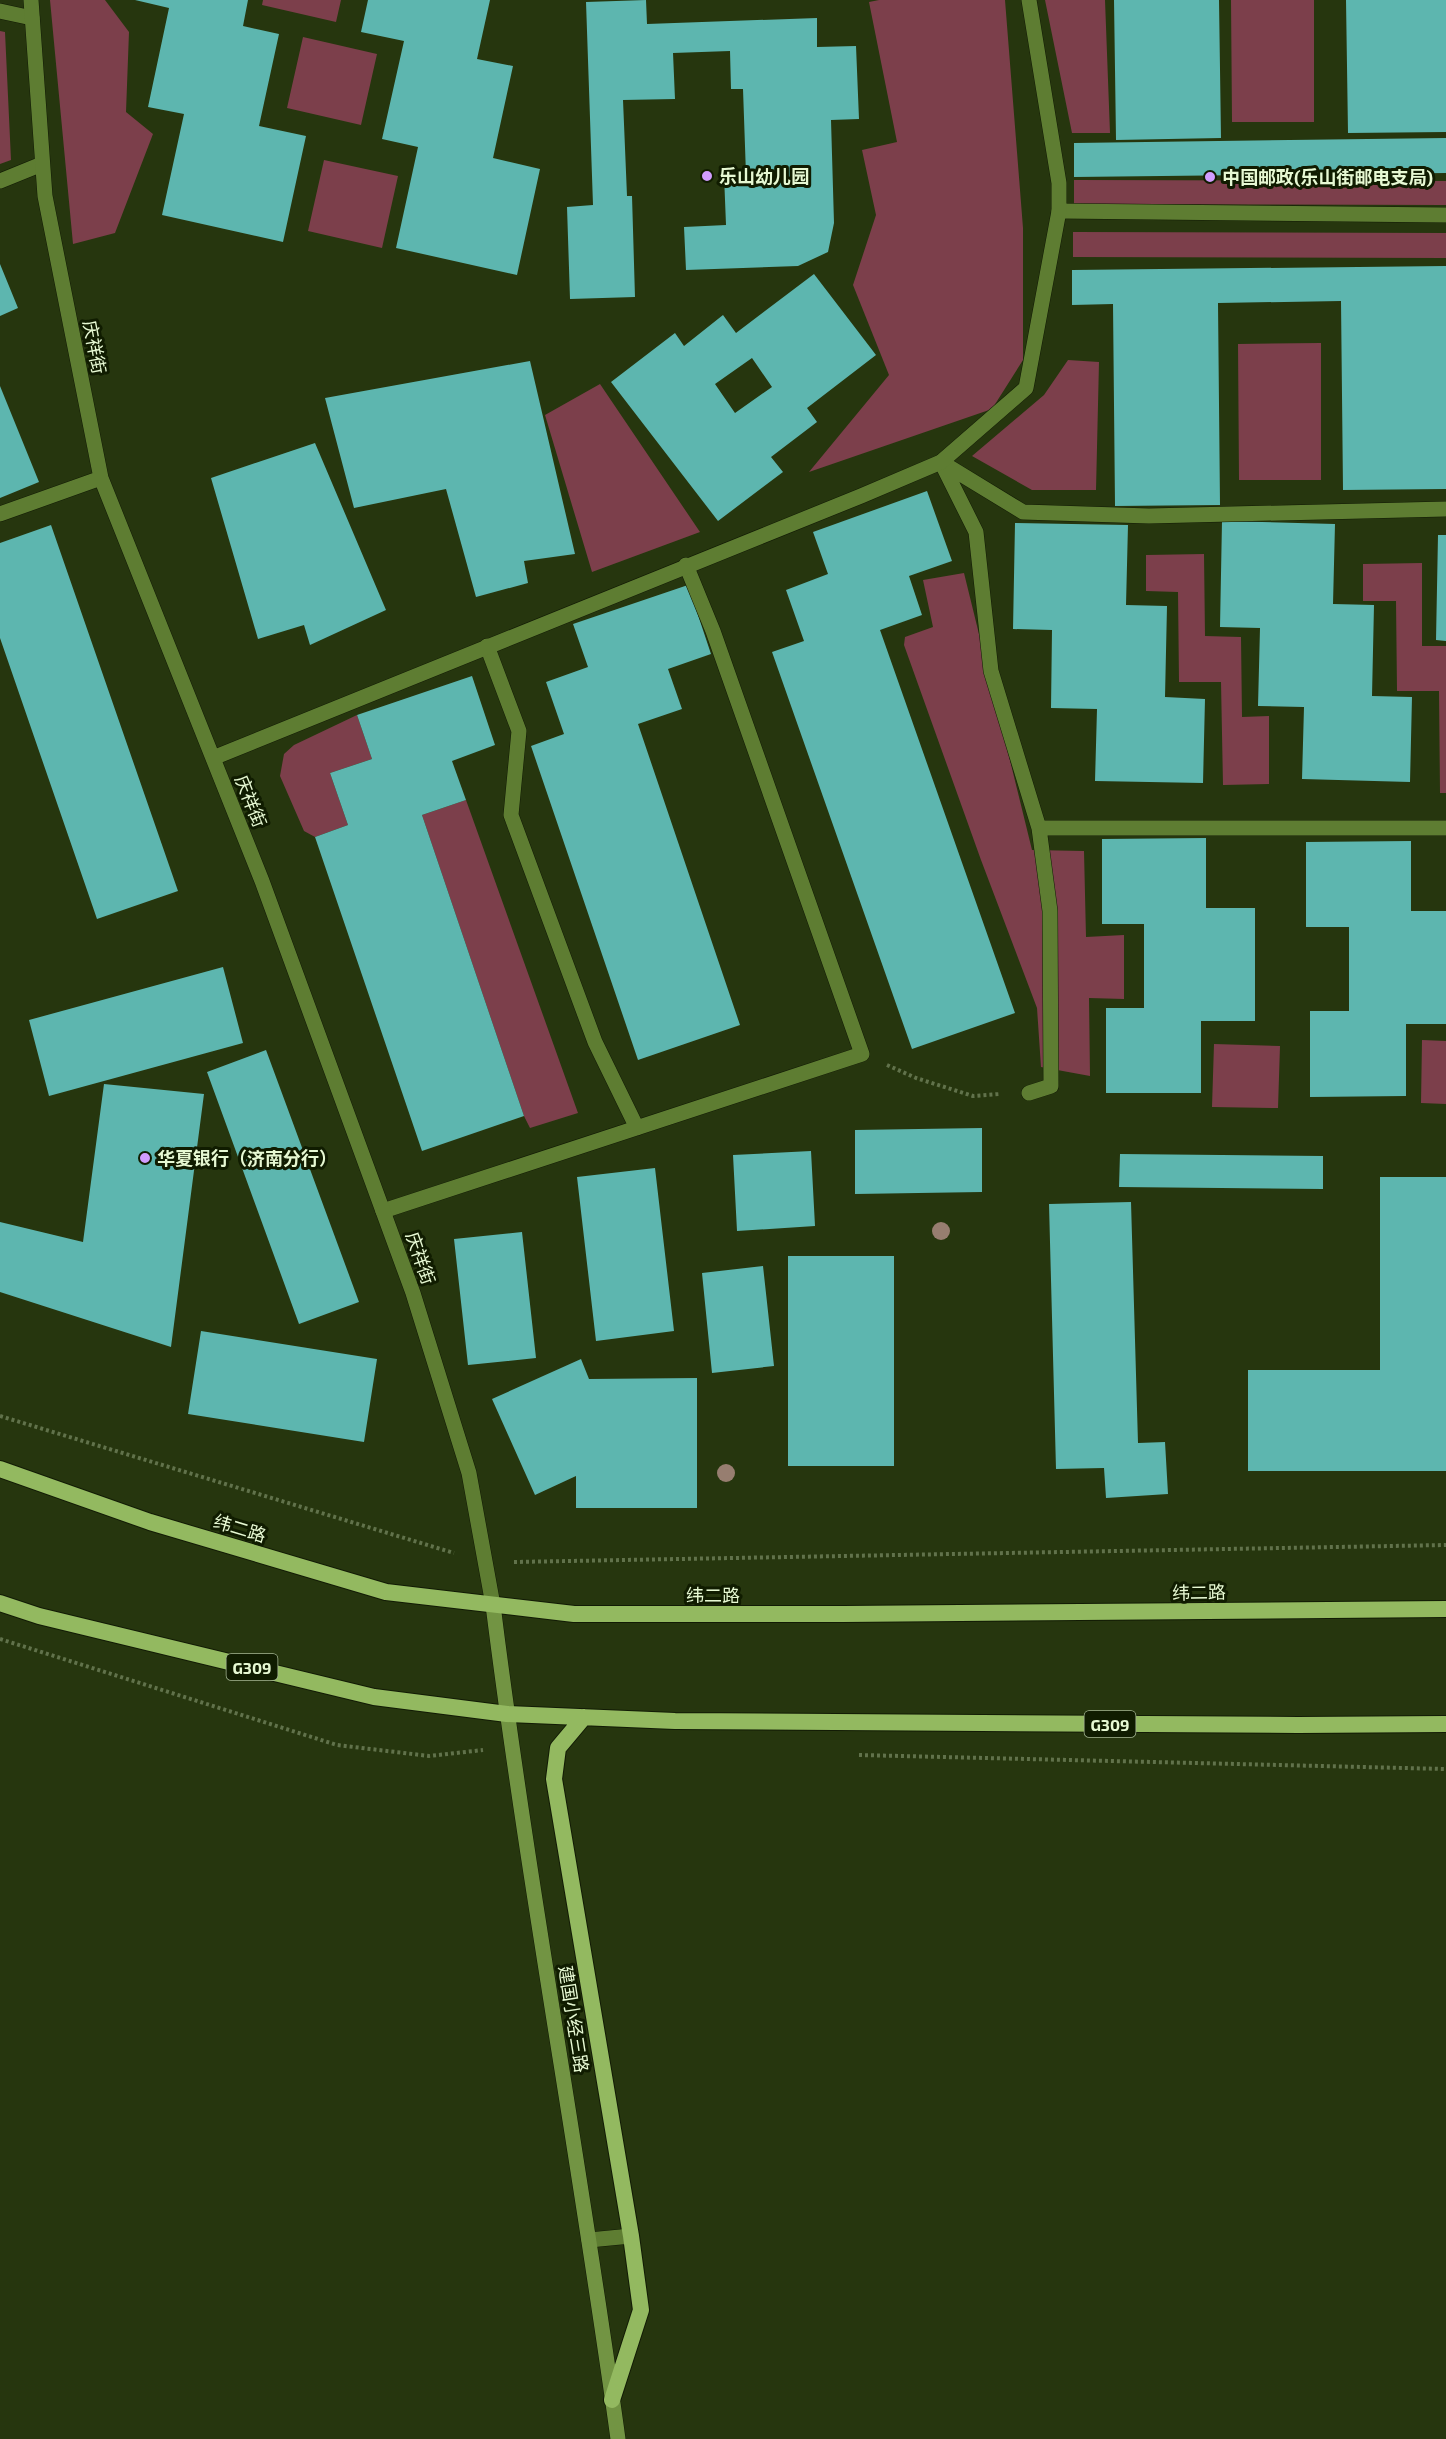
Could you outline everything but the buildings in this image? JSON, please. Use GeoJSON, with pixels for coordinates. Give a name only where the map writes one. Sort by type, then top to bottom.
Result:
{"type":"FeatureCollection","features":[{"type":"Feature","properties":{"kind":"highway","name":"纬二路"},"geometry":{"type":"LineString","coordinates":[[0,1469],[150,1522],[386,1592],[574,1614],[1446,1609]]}},
{"type":"Feature","properties":{"kind":"highway","name":"G309"},"geometry":{"type":"LineString","coordinates":[[0,1603],[39,1616],[374,1697],[507,1714],[675,1721],[1446,1724]]}},
{"type":"Feature","properties":{"kind":"highway"},"geometry":{"type":"LineString","coordinates":[[585,1717],[558,1748],[554,1779],[631,2236],[641,2310],[612,2400]]}},
{"type":"Feature","properties":{"kind":"main road","name":"建国小经三路"},"geometry":{"type":"LineString","coordinates":[[493,1605],[507,1714],[618,2439]]}},
{"type":"Feature","properties":{"kind":"street","name":"庆祥街"},"geometry":{"type":"LineString","coordinates":[[31,0],[45,196],[101,478],[275,916],[413,1293],[469,1473],[493,1605]]}},
{"type":"Feature","properties":{"kind":"street"},"geometry":{"type":"LineString","coordinates":[[213,758],[941,462],[1026,388],[1059,211],[1059,183],[1029,0]]}},
{"type":"Feature","properties":{"kind":"street"},"geometry":{"type":"LineString","coordinates":[[0,11],[32,18]]}},
{"type":"Feature","properties":{"kind":"street"},"geometry":{"type":"LineString","coordinates":[[0,181],[42,164]]}},
{"type":"Feature","properties":{"kind":"street"},"geometry":{"type":"LineString","coordinates":[[1059,211],[1446,214]]}},
{"type":"Feature","properties":{"kind":"street"},"geometry":{"type":"LineString","coordinates":[[941,462],[1023,512],[1149,516],[1446,509]]}},
{"type":"Feature","properties":{"kind":"street"},"geometry":{"type":"LineString","coordinates":[[941,462],[976,532],[991,671],[1039,828],[1050,911],[1051,1086],[1029,1093]]}},
{"type":"Feature","properties":{"kind":"street"},"geometry":{"type":"LineString","coordinates":[[0,514],[101,478]]}},
{"type":"Feature","properties":{"kind":"street"},"geometry":{"type":"LineString","coordinates":[[384,1211],[862,1054],[713,631],[686,565]]}},
{"type":"Feature","properties":{"kind":"street"},"geometry":{"type":"LineString","coordinates":[[487,646],[519,731],[511,815],[595,1042],[637,1128]]}},
{"type":"Feature","properties":{"kind":"street"},"geometry":{"type":"LineString","coordinates":[[1039,828],[1446,828]]}},
{"type":"Feature","properties":{"kind":"street"},"geometry":{"type":"LineString","coordinates":[[589,2240],[631,2236]]}},
{"type":"Feature","properties":{"kind":"path"},"geometry":{"type":"LineString","coordinates":[[862,1054],[916,1078],[973,1096],[1029,1093]]}},
{"type":"Feature","properties":{"kind":"path"},"geometry":{"type":"LineString","coordinates":[[0,1416],[485,1562],[1446,1545]]}},
{"type":"Feature","properties":{"kind":"shaded area"},"geometry":{"type":"Polygon","coordinates":[[[50,0],[105,0],[129,32],[126,112],[153,134],[115,233],[73,244],[50,0]]]}},
{"type":"Feature","properties":{"kind":"shaded area"},"geometry":{"type":"Polygon","coordinates":[[[263,0],[341,0],[336,22],[262,5],[263,0]]]}},
{"type":"Feature","properties":{"kind":"shaded area"},"geometry":{"type":"Polygon","coordinates":[[[879,0],[1005,0],[1023,228],[1023,360],[992,409],[809,472],[889,375],[853,285],[876,215],[862,150],[897,142],[869,2],[879,0]]]}},
{"type":"Feature","properties":{"kind":"shaded area"},"geometry":{"type":"Polygon","coordinates":[[[1045,0],[1105,0],[1110,133],[1072,133],[1045,0]]]}},
{"type":"Feature","properties":{"kind":"shaded area"},"geometry":{"type":"Polygon","coordinates":[[[1231,0],[1314,0],[1314,122],[1232,122],[1231,0]]]}},
{"type":"Feature","properties":{"kind":"shaded area"},"geometry":{"type":"Polygon","coordinates":[[[0,31],[5,32],[11,160],[0,164],[0,31]]]}},
{"type":"Feature","properties":{"kind":"shaded area"},"geometry":{"type":"Polygon","coordinates":[[[303,37],[377,54],[361,125],[287,108],[303,37]]]}},
{"type":"Feature","properties":{"kind":"shaded area"},"geometry":{"type":"Polygon","coordinates":[[[324,160],[398,176],[382,248],[308,231],[324,160]]]}},
{"type":"Feature","properties":{"kind":"shaded area"},"geometry":{"type":"Polygon","coordinates":[[[1074,180],[1446,181],[1446,205],[1074,204],[1074,180]]]}},
{"type":"Feature","properties":{"kind":"shaded area"},"geometry":{"type":"Polygon","coordinates":[[[1073,232],[1446,233],[1446,258],[1073,257],[1073,232]]]}},
{"type":"Feature","properties":{"kind":"shaded area"},"geometry":{"type":"Polygon","coordinates":[[[1321,343],[1321,480],[1239,480],[1238,344],[1321,343]]]}},
{"type":"Feature","properties":{"kind":"shaded area"},"geometry":{"type":"Polygon","coordinates":[[[1068,360],[1099,362],[1096,490],[1032,490],[972,456],[1044,395],[1068,360]]]}},
{"type":"Feature","properties":{"kind":"shaded area"},"geometry":{"type":"Polygon","coordinates":[[[600,384],[700,532],[592,572],[545,415],[600,384]]]}},
{"type":"Feature","properties":{"kind":"shaded area"},"geometry":{"type":"Polygon","coordinates":[[[1204,554],[1205,636],[1241,637],[1242,717],[1269,716],[1269,784],[1223,785],[1221,682],[1179,682],[1178,592],[1146,591],[1146,555],[1204,554]]]}},
{"type":"Feature","properties":{"kind":"shaded area"},"geometry":{"type":"Polygon","coordinates":[[[1422,563],[1422,646],[1446,646],[1446,793],[1440,793],[1439,691],[1397,691],[1396,601],[1363,601],[1363,564],[1422,563]]]}},
{"type":"Feature","properties":{"kind":"shaded area"},"geometry":{"type":"Polygon","coordinates":[[[964,573],[1032,850],[1084,851],[1086,937],[1124,935],[1124,999],[1089,998],[1090,1076],[1041,1067],[1037,1008],[904,645],[905,637],[933,627],[923,580],[964,573]]]}},
{"type":"Feature","properties":{"kind":"shaded area"},"geometry":{"type":"Polygon","coordinates":[[[357,715],[372,759],[330,773],[348,825],[315,837],[304,831],[280,776],[284,754],[294,745],[357,715]]]}},
{"type":"Feature","properties":{"kind":"shaded area"},"geometry":{"type":"Polygon","coordinates":[[[466,800],[578,1113],[530,1128],[422,815],[466,800]]]}},
{"type":"Feature","properties":{"kind":"shaded area"},"geometry":{"type":"Polygon","coordinates":[[[1422,1040],[1446,1041],[1446,1104],[1421,1103],[1422,1040]]]}},
{"type":"Feature","properties":{"kind":"shaded area"},"geometry":{"type":"Polygon","coordinates":[[[1214,1044],[1280,1046],[1278,1108],[1212,1107],[1214,1044]]]}},
{"type":"Feature","properties":{"kind":"place","name":"乐山幼儿园"},"geometry":{"type":"Point","coordinates":[707,176]}},
{"type":"Feature","properties":{"kind":"place","name":"中国邮政(乐山街邮电支局)"},"geometry":{"type":"Point","coordinates":[1210,177]}},
{"type":"Feature","properties":{"kind":"place","name":"华夏银行（济南分行）"},"geometry":{"type":"Point","coordinates":[145,1158]}}]}
